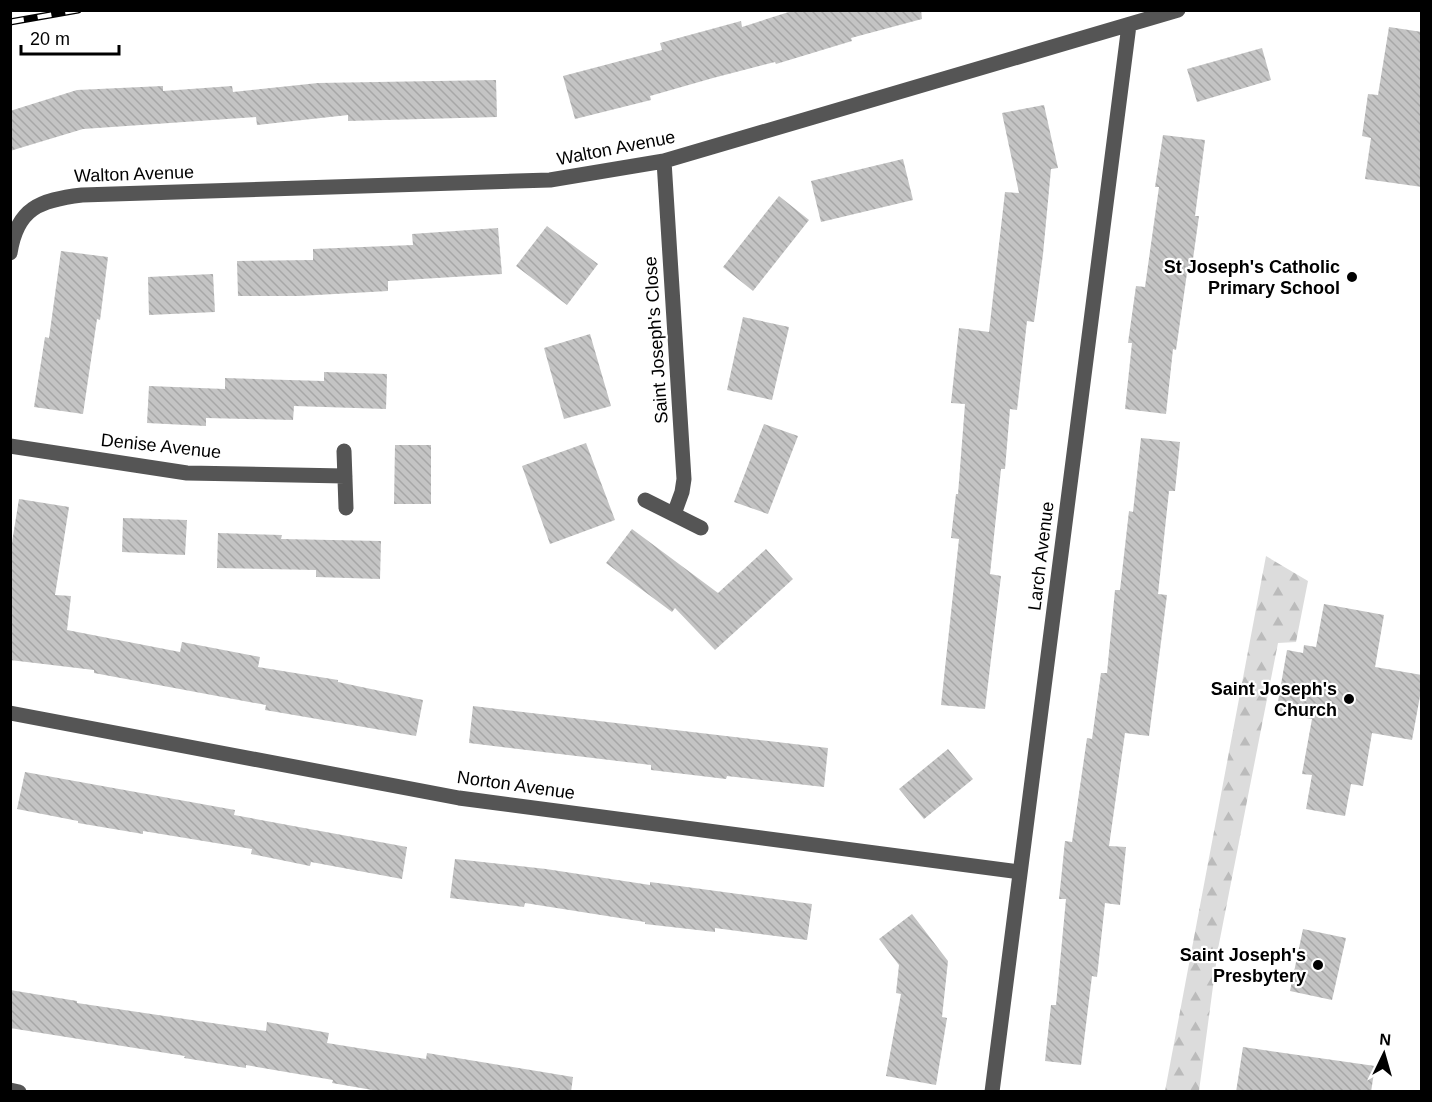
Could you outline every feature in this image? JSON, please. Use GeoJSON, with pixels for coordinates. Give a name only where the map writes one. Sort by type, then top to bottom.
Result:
{"type":"FeatureCollection","features":[{"type":"Feature","properties":{"kind":"street","name":"Walton Avenue"},"geometry":{"type":"LineString","coordinates":[[10,253],[18,225],[28,212],[40,203],[57,198],[81,195],[550,180],[664,161],[1178,10]]}},
{"type":"Feature","properties":{"kind":"street","name":"Larch Avenue"},"geometry":{"type":"LineString","coordinates":[[993,1092],[1129,25]]}},
{"type":"Feature","properties":{"kind":"street","name":"Saint Joseph's Close"},"geometry":{"type":"LineString","coordinates":[[664,161],[684,479],[674,514]]}},
{"type":"Feature","properties":{"kind":"street","name":"Denise Avenue"},"geometry":{"type":"LineString","coordinates":[[10,446],[186,472],[345,476]]}},
{"type":"Feature","properties":{"kind":"street"},"geometry":{"type":"LineString","coordinates":[[344,451],[346,508]]}},
{"type":"Feature","properties":{"kind":"street"},"geometry":{"type":"LineString","coordinates":[[645,500],[701,528]]}},
{"type":"Feature","properties":{"kind":"street","name":"Norton Avenue"},"geometry":{"type":"LineString","coordinates":[[10,712],[459,798],[1020,872]]}},
{"type":"Feature","properties":{"kind":"street"},"geometry":{"type":"LineString","coordinates":[[10,1090],[19,1092]]}},
{"type":"Feature","properties":{"kind":"green space"},"geometry":{"type":"Polygon","coordinates":[[[1266,556],[1308,581],[1296,642],[1278,643],[1218,949],[1199,1091],[1165,1091],[1266,556]]]}},
{"type":"Feature","properties":{"kind":"building"},"geometry":{"type":"Polygon","coordinates":[[[795,10],[921,10],[922,19],[851,38],[852,41],[776,64],[775,62],[713,78],[650,96],[651,100],[575,119],[563,76],[662,50],[660,43],[741,21],[742,27],[795,10]]]}},
{"type":"Feature","properties":{"kind":"building"},"geometry":{"type":"Polygon","coordinates":[[[1389,27],[1422,32],[1422,187],[1365,179],[1371,138],[1362,136],[1368,94],[1378,95],[1389,27]]]}},
{"type":"Feature","properties":{"kind":"building"},"geometry":{"type":"Polygon","coordinates":[[[1262,48],[1271,80],[1197,102],[1187,69],[1262,48]]]}},
{"type":"Feature","properties":{"kind":"building"},"geometry":{"type":"Polygon","coordinates":[[[496,80],[497,117],[348,121],[348,115],[257,125],[256,117],[83,129],[10,151],[10,111],[77,90],[163,86],[163,91],[232,86],[233,92],[318,83],[496,80]]]}},
{"type":"Feature","properties":{"kind":"building"},"geometry":{"type":"Polygon","coordinates":[[[1044,105],[1058,168],[1051,169],[1034,322],[1027,321],[1017,410],[1010,409],[1005,469],[1001,469],[990,574],[1001,576],[985,709],[941,705],[959,539],[951,538],[956,494],[958,494],[965,404],[951,403],[959,328],[989,332],[1005,192],[1019,193],[1002,113],[1044,105]]]}},
{"type":"Feature","properties":{"kind":"building"},"geometry":{"type":"Polygon","coordinates":[[[1163,135],[1205,140],[1195,216],[1199,216],[1192,266],[1188,266],[1176,350],[1173,349],[1166,414],[1125,409],[1132,343],[1128,343],[1136,286],[1145,287],[1159,187],[1155,187],[1163,135]]]}},
{"type":"Feature","properties":{"kind":"building"},"geometry":{"type":"Polygon","coordinates":[[[903,159],[913,200],[821,222],[811,181],[903,159]]]}},
{"type":"Feature","properties":{"kind":"building"},"geometry":{"type":"Polygon","coordinates":[[[779,196],[809,220],[753,291],[723,267],[779,196]]]}},
{"type":"Feature","properties":{"kind":"building"},"geometry":{"type":"Polygon","coordinates":[[[547,226],[598,264],[567,305],[516,266],[547,226]]]}},
{"type":"Feature","properties":{"kind":"building"},"geometry":{"type":"Polygon","coordinates":[[[498,228],[502,274],[388,281],[388,291],[299,296],[238,296],[237,261],[313,260],[313,249],[413,245],[412,234],[498,228]]]}},
{"type":"Feature","properties":{"kind":"building"},"geometry":{"type":"Polygon","coordinates":[[[61,251],[108,257],[100,320],[97,319],[83,414],[34,407],[45,337],[49,338],[61,251]]]}},
{"type":"Feature","properties":{"kind":"building"},"geometry":{"type":"Polygon","coordinates":[[[213,274],[215,312],[149,315],[148,277],[213,274]]]}},
{"type":"Feature","properties":{"kind":"building"},"geometry":{"type":"Polygon","coordinates":[[[743,317],[789,327],[772,400],[727,390],[743,317]]]}},
{"type":"Feature","properties":{"kind":"building"},"geometry":{"type":"Polygon","coordinates":[[[590,334],[611,406],[564,419],[544,348],[590,334]]]}},
{"type":"Feature","properties":{"kind":"building"},"geometry":{"type":"Polygon","coordinates":[[[324,372],[387,374],[386,409],[294,406],[293,420],[206,418],[206,426],[147,423],[149,386],[225,389],[225,378],[324,381],[324,372]]]}},
{"type":"Feature","properties":{"kind":"building"},"geometry":{"type":"Polygon","coordinates":[[[764,424],[798,436],[768,514],[734,502],[764,424]]]}},
{"type":"Feature","properties":{"kind":"building"},"geometry":{"type":"Polygon","coordinates":[[[1141,438],[1180,442],[1175,491],[1169,491],[1158,594],[1167,595],[1149,736],[1125,733],[1109,846],[1126,847],[1120,905],[1105,903],[1097,977],[1092,976],[1081,1065],[1045,1061],[1051,1005],[1056,1005],[1066,899],[1059,899],[1065,841],[1072,842],[1087,738],[1092,739],[1101,673],[1107,673],[1115,590],[1120,590],[1129,511],[1133,512],[1141,438]]]}},
{"type":"Feature","properties":{"kind":"building"},"geometry":{"type":"Polygon","coordinates":[[[586,443],[615,520],[550,544],[522,466],[586,443]]]}},
{"type":"Feature","properties":{"kind":"building"},"geometry":{"type":"Polygon","coordinates":[[[395,445],[431,445],[431,504],[394,504],[395,445]]]}},
{"type":"Feature","properties":{"kind":"building"},"geometry":{"type":"Polygon","coordinates":[[[19,499],[69,507],[55,595],[71,596],[67,630],[180,652],[182,642],[260,657],[258,667],[338,680],[338,682],[423,700],[416,736],[265,710],[266,705],[94,673],[94,670],[10,660],[10,555],[19,499]]]}},
{"type":"Feature","properties":{"kind":"building"},"geometry":{"type":"Polygon","coordinates":[[[123,518],[187,520],[185,555],[122,552],[123,518]]]}},
{"type":"Feature","properties":{"kind":"building"},"geometry":{"type":"Polygon","coordinates":[[[632,529],[718,593],[766,549],[793,579],[715,650],[675,608],[672,612],[606,563],[632,529]]]}},
{"type":"Feature","properties":{"kind":"building"},"geometry":{"type":"Polygon","coordinates":[[[218,533],[282,535],[281,539],[381,541],[380,579],[316,577],[316,570],[217,568],[218,533]]]}},
{"type":"Feature","properties":{"kind":"building","name":"Saint Joseph's Church"},"geometry":{"type":"Polygon","coordinates":[[[1324,604],[1384,615],[1375,667],[1422,675],[1412,740],[1372,733],[1363,786],[1351,784],[1345,816],[1306,809],[1312,775],[1302,774],[1312,719],[1276,713],[1287,650],[1303,653],[1304,645],[1316,647],[1324,604]]]}},
{"type":"Feature","properties":{"kind":"building"},"geometry":{"type":"Polygon","coordinates":[[[473,706],[828,748],[824,787],[651,770],[651,765],[469,743],[473,706]]]}},
{"type":"Feature","properties":{"kind":"building"},"geometry":{"type":"Polygon","coordinates":[[[948,749],[973,779],[924,819],[899,789],[948,749]]]}},
{"type":"Feature","properties":{"kind":"building"},"geometry":{"type":"Polygon","coordinates":[[[25,772],[235,810],[234,815],[407,847],[402,879],[311,862],[310,866],[251,854],[252,849],[78,823],[78,821],[17,809],[25,772]]]}},
{"type":"Feature","properties":{"kind":"building"},"geometry":{"type":"Polygon","coordinates":[[[455,859],[812,904],[807,940],[715,928],[715,932],[645,924],[645,922],[525,903],[524,907],[450,898],[455,859]]]}},
{"type":"Feature","properties":{"kind":"building"},"geometry":{"type":"Polygon","coordinates":[[[912,914],[948,961],[942,1017],[947,1018],[936,1085],[886,1076],[901,994],[896,993],[899,965],[879,939],[912,914]]]}},
{"type":"Feature","properties":{"kind":"building","name":"Saint Joseph's Presbytery"},"geometry":{"type":"Polygon","coordinates":[[[1303,929],[1346,938],[1332,1000],[1290,991],[1303,929]]]}},
{"type":"Feature","properties":{"kind":"building"},"geometry":{"type":"Polygon","coordinates":[[[10,990],[77,1001],[77,1003],[266,1031],[267,1022],[329,1033],[327,1043],[426,1059],[427,1053],[573,1077],[571,1092],[384,1092],[332,1083],[333,1080],[246,1065],[246,1068],[10,1028],[10,990]]]}},
{"type":"Feature","properties":{"kind":"building"},"geometry":{"type":"Polygon","coordinates":[[[1243,1047],[1375,1066],[1371,1092],[1236,1092],[1243,1047]]]}},
{"type":"Feature","properties":{"kind":"railway"},"geometry":{"type":"LineString","coordinates":[[10,22],[78,10]]}},
{"type":"Feature","properties":{"kind":"place","name":"St Joseph's Catholic Primary School"},"geometry":{"type":"Point","coordinates":[1352,277]}},
{"type":"Feature","properties":{"kind":"place","name":"Saint Joseph's Church"},"geometry":{"type":"Point","coordinates":[1349,699]}},
{"type":"Feature","properties":{"kind":"place","name":"Saint Joseph's Presbytery"},"geometry":{"type":"Point","coordinates":[1318,965]}}]}
